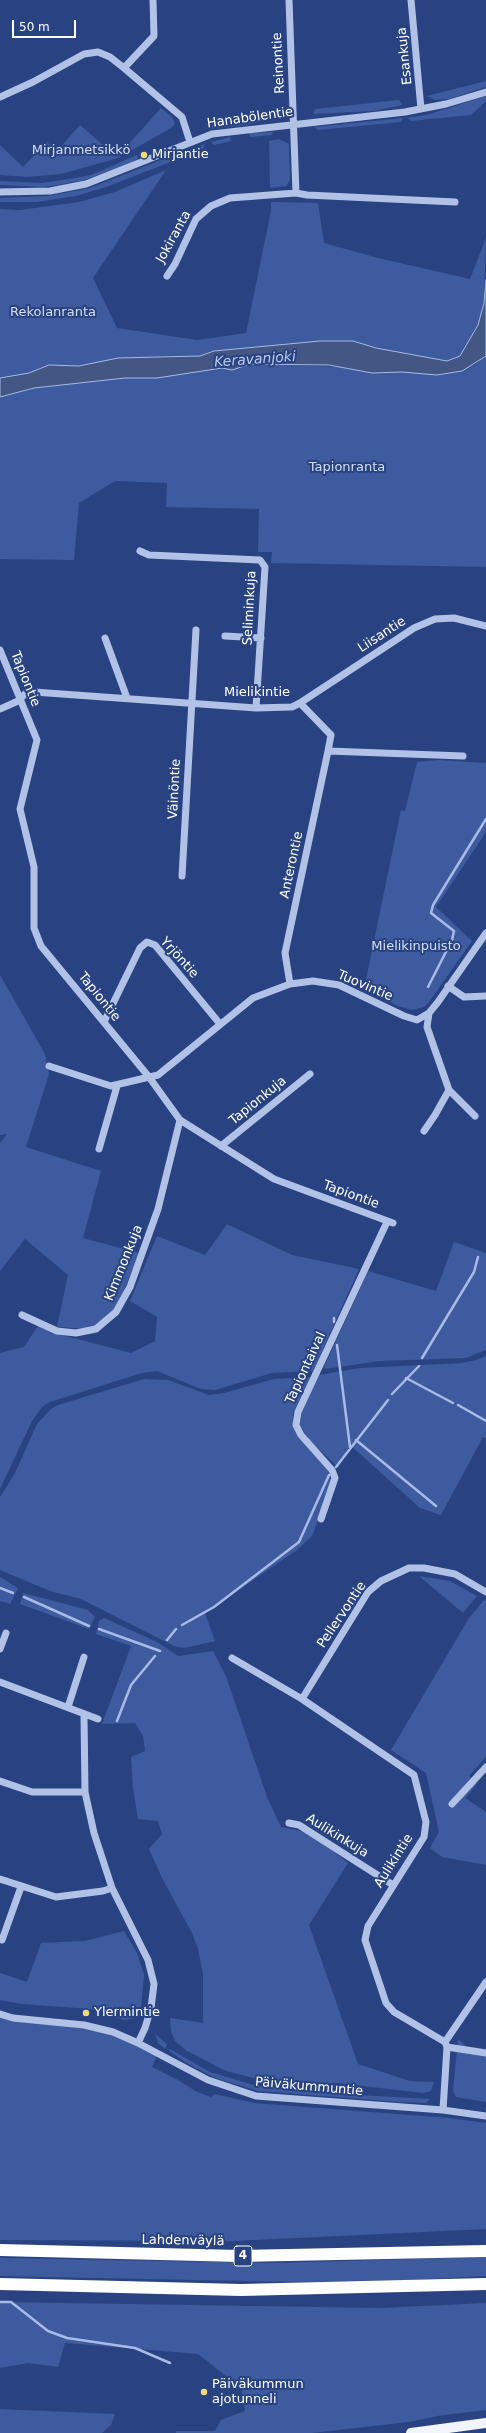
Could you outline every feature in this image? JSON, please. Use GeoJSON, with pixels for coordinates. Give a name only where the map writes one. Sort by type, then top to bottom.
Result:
{"type":"FeatureCollection","features":[{"type":"Feature","properties":{"kind":"highway","name":"Lahdenväylä"},"geometry":{"type":"LineString","coordinates":[[0,2250],[240,2256],[486,2251]]}},
{"type":"Feature","properties":{"kind":"highway"},"geometry":{"type":"LineString","coordinates":[[0,2284],[241,2290],[486,2284]]}},
{"type":"Feature","properties":{"kind":"main road"},"geometry":{"type":"LineString","coordinates":[[411,2433],[486,2423]]}},
{"type":"Feature","properties":{"kind":"street"},"geometry":{"type":"LineString","coordinates":[[124,68],[154,36],[153,0]]}},
{"type":"Feature","properties":{"kind":"street","name":"Reinontie"},"geometry":{"type":"LineString","coordinates":[[289,0],[292,125]]}},
{"type":"Feature","properties":{"kind":"street","name":"Esankuja"},"geometry":{"type":"LineString","coordinates":[[411,0],[421,109]]}},
{"type":"Feature","properties":{"kind":"street"},"geometry":{"type":"LineString","coordinates":[[0,97],[26,86],[84,54],[93,52],[110,56],[143,86],[182,117],[190,142]]}},
{"type":"Feature","properties":{"kind":"street","name":"Hanabölentie"},"geometry":{"type":"LineString","coordinates":[[0,192],[50,191],[86,184],[122,172],[212,134],[421,109],[486,92]]}},
{"type":"Feature","properties":{"kind":"street"},"geometry":{"type":"LineString","coordinates":[[292,125],[296,193]]}},
{"type":"Feature","properties":{"kind":"street","name":"Jokiranta"},"geometry":{"type":"LineString","coordinates":[[167,276],[175,264],[196,219],[211,206],[230,198],[296,193],[307,195],[455,202]]}},
{"type":"Feature","properties":{"kind":"street","name":"Seliminkuja"},"geometry":{"type":"LineString","coordinates":[[140,551],[149,555],[260,560],[265,566],[256,708]]}},
{"type":"Feature","properties":{"kind":"street","name":"Liisantie"},"geometry":{"type":"LineString","coordinates":[[300,703],[414,628],[435,619],[454,618],[486,626]]}},
{"type":"Feature","properties":{"kind":"street","name":"Väinöntie"},"geometry":{"type":"LineString","coordinates":[[182,876],[196,630]]}},
{"type":"Feature","properties":{"kind":"street"},"geometry":{"type":"LineString","coordinates":[[225,636],[261,638]]}},
{"type":"Feature","properties":{"kind":"street"},"geometry":{"type":"LineString","coordinates":[[105,638],[127,698]]}},
{"type":"Feature","properties":{"kind":"street","name":"Tapiontie"},"geometry":{"type":"LineString","coordinates":[[0,650],[21,697],[37,740],[20,809],[34,867],[34,928],[36,938],[149,1077],[180,1120],[274,1179],[390,1222]]}},
{"type":"Feature","properties":{"kind":"street","name":"Mielikintie"},"geometry":{"type":"LineString","coordinates":[[0,709],[18,701],[21,697],[34,692],[256,708],[292,707],[300,703],[331,735],[328,751]]}},
{"type":"Feature","properties":{"kind":"street"},"geometry":{"type":"LineString","coordinates":[[328,751],[463,756]]}},
{"type":"Feature","properties":{"kind":"street","name":"Anterontie"},"geometry":{"type":"LineString","coordinates":[[290,984],[285,953],[328,751]]}},
{"type":"Feature","properties":{"kind":"street"},"geometry":{"type":"LineString","coordinates":[[475,1116],[449,1090],[427,1027],[429,1013],[486,933]]}},
{"type":"Feature","properties":{"kind":"street","name":"Yrjöntie"},"geometry":{"type":"LineString","coordinates":[[104,1022],[140,948],[147,942],[155,945],[220,1024]]}},
{"type":"Feature","properties":{"kind":"street","name":"Tuovintie"},"geometry":{"type":"LineString","coordinates":[[117,1086],[158,1075],[253,998],[290,984],[313,981],[339,985],[404,1016],[417,1020],[429,1013]]}},
{"type":"Feature","properties":{"kind":"street"},"geometry":{"type":"LineString","coordinates":[[448,986],[464,997],[486,996]]}},
{"type":"Feature","properties":{"kind":"street"},"geometry":{"type":"LineString","coordinates":[[49,1066],[111,1086],[117,1086],[99,1149]]}},
{"type":"Feature","properties":{"kind":"street","name":"Tapionkuja"},"geometry":{"type":"LineString","coordinates":[[221,1146],[310,1074]]}},
{"type":"Feature","properties":{"kind":"street"},"geometry":{"type":"LineString","coordinates":[[424,1131],[449,1090]]}},
{"type":"Feature","properties":{"kind":"street","name":"Kimmonkuja"},"geometry":{"type":"LineString","coordinates":[[22,1314],[57,1331],[76,1333],[96,1329],[116,1312],[130,1287],[158,1209],[180,1120]]}},
{"type":"Feature","properties":{"kind":"street","name":"Tapiontaival"},"geometry":{"type":"LineString","coordinates":[[321,1519],[335,1478],[332,1470],[301,1435],[296,1425],[298,1412],[390,1222]]}},
{"type":"Feature","properties":{"kind":"street","name":"Pellervontie"},"geometry":{"type":"LineString","coordinates":[[302,1699],[368,1592],[381,1581],[409,1568],[424,1568],[455,1574],[486,1592]]}},
{"type":"Feature","properties":{"kind":"street"},"geometry":{"type":"LineString","coordinates":[[0,1649],[6,1633]]}},
{"type":"Feature","properties":{"kind":"street"},"geometry":{"type":"LineString","coordinates":[[68,1707],[84,1657]]}},
{"type":"Feature","properties":{"kind":"street","name":"Aulikintie"},"geometry":{"type":"LineString","coordinates":[[232,1658],[302,1699],[414,1775],[419,1787],[426,1828],[424,1837],[365,1932],[367,1951],[382,1993],[394,2012],[446,2045]]}},
{"type":"Feature","properties":{"kind":"street"},"geometry":{"type":"LineString","coordinates":[[0,1682],[68,1707],[84,1715],[98,1719]]}},
{"type":"Feature","properties":{"kind":"street"},"geometry":{"type":"LineString","coordinates":[[84,1715],[85,1792],[94,1833],[112,1888],[148,1960],[154,1984],[152,2006],[145,2028],[138,2043]]}},
{"type":"Feature","properties":{"kind":"street"},"geometry":{"type":"LineString","coordinates":[[452,1804],[486,1767]]}},
{"type":"Feature","properties":{"kind":"street"},"geometry":{"type":"LineString","coordinates":[[0,1781],[32,1792],[85,1792]]}},
{"type":"Feature","properties":{"kind":"street","name":"Aulikinkuja"},"geometry":{"type":"LineString","coordinates":[[289,1823],[299,1825],[393,1885]]}},
{"type":"Feature","properties":{"kind":"street"},"geometry":{"type":"LineString","coordinates":[[0,1879],[21,1887],[61,1897],[112,1888]]}},
{"type":"Feature","properties":{"kind":"street"},"geometry":{"type":"LineString","coordinates":[[2,1940],[21,1887]]}},
{"type":"Feature","properties":{"kind":"street"},"geometry":{"type":"LineString","coordinates":[[443,2110],[446,2045],[486,1982]]}},
{"type":"Feature","properties":{"kind":"street","name":"Päiväkummuntie"},"geometry":{"type":"LineString","coordinates":[[0,2014],[13,2018],[84,2025],[113,2032],[138,2043],[208,2080],[256,2096],[443,2110],[486,2116]]}},
{"type":"Feature","properties":{"kind":"street"},"geometry":{"type":"LineString","coordinates":[[446,2045],[486,2053]]}},
{"type":"Feature","properties":{"kind":"green space"},"geometry":{"type":"Polygon","coordinates":[[[486,81],[486,87],[449,99],[435,100],[427,96],[486,81]]]}},
{"type":"Feature","properties":{"kind":"green space"},"geometry":{"type":"Polygon","coordinates":[[[486,96],[486,101],[471,115],[411,121],[408,118],[430,114],[486,96]]]}},
{"type":"Feature","properties":{"kind":"green space"},"geometry":{"type":"Polygon","coordinates":[[[399,100],[402,105],[374,111],[313,114],[315,109],[399,100]]]}},
{"type":"Feature","properties":{"kind":"green space","name":"Mirjanmetsikkö"},"geometry":{"type":"Polygon","coordinates":[[[161,108],[172,117],[175,124],[171,128],[118,158],[61,174],[27,177],[0,175],[0,145],[23,167],[47,142],[57,151],[80,125],[117,157],[161,108]]]}},
{"type":"Feature","properties":{"kind":"green space"},"geometry":{"type":"Polygon","coordinates":[[[265,114],[270,115],[271,119],[246,125],[207,129],[206,123],[210,121],[265,114]]]}},
{"type":"Feature","properties":{"kind":"green space"},"geometry":{"type":"Polygon","coordinates":[[[403,118],[401,122],[318,130],[314,127],[403,118]]]}},
{"type":"Feature","properties":{"kind":"green space"},"geometry":{"type":"Polygon","coordinates":[[[273,132],[272,135],[250,137],[249,133],[273,132]]]}},
{"type":"Feature","properties":{"kind":"green space"},"geometry":{"type":"Polygon","coordinates":[[[230,137],[231,141],[214,145],[211,142],[230,137]]]}},
{"type":"Feature","properties":{"kind":"green space"},"geometry":{"type":"Polygon","coordinates":[[[279,139],[289,144],[290,180],[286,186],[270,188],[269,141],[279,139]]]}},
{"type":"Feature","properties":{"kind":"green space"},"geometry":{"type":"Polygon","coordinates":[[[205,144],[203,149],[184,156],[180,153],[205,144]]]}},
{"type":"Feature","properties":{"kind":"green space"},"geometry":{"type":"Polygon","coordinates":[[[137,155],[138,159],[122,167],[81,181],[44,187],[0,185],[0,181],[42,183],[91,175],[137,155]]]}},
{"type":"Feature","properties":{"kind":"green space"},"geometry":{"type":"Polygon","coordinates":[[[174,155],[173,161],[106,187],[76,196],[37,202],[0,202],[0,198],[48,196],[90,188],[174,155]]]}},
{"type":"Feature","properties":{"kind":"green space","name":"Rekolanranta"},"geometry":{"type":"Polygon","coordinates":[[[166,170],[93,278],[117,328],[197,340],[246,333],[271,211],[271,202],[318,203],[324,243],[378,258],[470,279],[486,238],[484,303],[478,325],[460,356],[447,361],[376,348],[353,341],[320,341],[214,351],[200,356],[118,358],[79,366],[49,365],[29,373],[0,378],[0,209],[20,210],[79,202],[115,192],[166,170]]]}},
{"type":"Feature","properties":{"kind":"green space","name":"Tapionranta"},"geometry":{"type":"Polygon","coordinates":[[[486,356],[486,567],[271,563],[272,552],[258,552],[259,509],[166,507],[167,483],[115,481],[79,503],[74,560],[0,559],[0,397],[34,388],[125,378],[157,378],[222,368],[232,370],[250,364],[345,367],[372,373],[474,365],[486,356]]]}},
{"type":"Feature","properties":{"kind":"green space","name":"Mielikinpuisto"},"geometry":{"type":"Polygon","coordinates":[[[438,760],[486,763],[486,832],[436,907],[472,941],[429,1002],[424,1007],[412,1010],[398,1006],[364,989],[401,810],[405,811],[417,762],[438,760]]]}},
{"type":"Feature","properties":{"kind":"green space"},"geometry":{"type":"Polygon","coordinates":[[[0,975],[45,1054],[49,1074],[26,1147],[101,1171],[83,1238],[139,1253],[121,1298],[108,1318],[89,1329],[57,1327],[68,1275],[25,1239],[0,1271],[0,1143],[7,1134],[0,1135],[0,975]]]}},
{"type":"Feature","properties":{"kind":"green space"},"geometry":{"type":"Polygon","coordinates":[[[227,1224],[292,1255],[359,1269],[313,1371],[272,1373],[215,1390],[201,1389],[157,1371],[142,1373],[50,1402],[42,1407],[32,1421],[0,1489],[0,1353],[24,1347],[38,1326],[54,1333],[131,1353],[155,1341],[157,1317],[130,1301],[157,1236],[205,1255],[227,1224]]]}},
{"type":"Feature","properties":{"kind":"green space"},"geometry":{"type":"Polygon","coordinates":[[[454,1242],[486,1253],[486,1350],[466,1358],[380,1361],[325,1369],[324,1367],[368,1271],[436,1291],[454,1242]]]}},
{"type":"Feature","properties":{"kind":"green space"},"geometry":{"type":"Polygon","coordinates":[[[486,1356],[486,1438],[483,1437],[441,1515],[420,1508],[350,1445],[338,1467],[310,1441],[300,1425],[302,1409],[319,1375],[360,1368],[462,1363],[486,1356]]]}},
{"type":"Feature","properties":{"kind":"green space"},"geometry":{"type":"Polygon","coordinates":[[[311,1377],[293,1413],[293,1421],[300,1438],[327,1469],[332,1482],[312,1536],[297,1550],[205,1613],[215,1641],[184,1648],[174,1646],[81,1599],[50,1591],[0,1570],[0,1497],[15,1473],[37,1424],[51,1409],[58,1405],[144,1379],[168,1380],[209,1395],[224,1393],[274,1379],[311,1377]]]}},
{"type":"Feature","properties":{"kind":"green space"},"geometry":{"type":"Polygon","coordinates":[[[419,1576],[450,1581],[477,1596],[463,1613],[419,1576]]]}},
{"type":"Feature","properties":{"kind":"green space"},"geometry":{"type":"Polygon","coordinates":[[[0,1577],[18,1588],[10,1604],[0,1601],[0,1577]]]}},
{"type":"Feature","properties":{"kind":"green space"},"geometry":{"type":"Polygon","coordinates":[[[23,1593],[88,1610],[95,1617],[89,1629],[20,1604],[23,1593]]]}},
{"type":"Feature","properties":{"kind":"green space"},"geometry":{"type":"Polygon","coordinates":[[[484,1600],[486,1601],[486,1757],[469,1776],[477,1784],[465,1798],[486,1812],[486,1865],[442,1857],[430,1848],[439,1832],[426,1773],[391,1750],[469,1618],[484,1600]]]}},
{"type":"Feature","properties":{"kind":"green space"},"geometry":{"type":"Polygon","coordinates":[[[104,1618],[157,1642],[178,1656],[213,1651],[226,1676],[267,1797],[281,1827],[311,1833],[348,1863],[309,1925],[358,2064],[410,2081],[434,2082],[431,2091],[423,2093],[337,2083],[270,2082],[226,2071],[187,2051],[175,2041],[171,2031],[170,2018],[203,2023],[203,1974],[198,1949],[192,1933],[162,1878],[149,1849],[162,1834],[158,1821],[138,1819],[133,1788],[131,1757],[145,1751],[143,1736],[135,1723],[102,1724],[131,1646],[96,1634],[99,1621],[104,1618]]]}},
{"type":"Feature","properties":{"kind":"green space"},"geometry":{"type":"Polygon","coordinates":[[[124,1931],[137,1953],[144,1975],[141,2009],[134,2018],[124,2020],[91,2009],[21,2004],[0,2000],[0,1973],[27,1982],[41,1943],[85,1941],[124,1931]]]}},
{"type":"Feature","properties":{"kind":"green space"},"geometry":{"type":"Polygon","coordinates":[[[0,2014],[113,2032],[158,2053],[152,2067],[178,2080],[197,2092],[211,2097],[215,2094],[254,2103],[449,2118],[486,2123],[486,2229],[234,2241],[0,2240],[0,2014]]]}},
{"type":"Feature","properties":{"kind":"green space"},"geometry":{"type":"Polygon","coordinates":[[[155,2034],[167,2044],[165,2049],[158,2043],[155,2034]]]}},
{"type":"Feature","properties":{"kind":"green space"},"geometry":{"type":"Polygon","coordinates":[[[458,2039],[466,2046],[486,2049],[486,2102],[456,2097],[453,2091],[458,2039]]]}},
{"type":"Feature","properties":{"kind":"green space"},"geometry":{"type":"Polygon","coordinates":[[[170,2049],[210,2072],[257,2086],[320,2093],[430,2099],[426,2103],[401,2102],[258,2091],[215,2078],[185,2062],[169,2051],[170,2049]]]}},
{"type":"Feature","properties":{"kind":"green space"},"geometry":{"type":"Polygon","coordinates":[[[486,2257],[486,2276],[411,2280],[293,2282],[0,2276],[0,2258],[272,2263],[486,2257]]]}},
{"type":"Feature","properties":{"kind":"green space"},"geometry":{"type":"Polygon","coordinates":[[[0,2302],[381,2308],[486,2303],[486,2410],[437,2416],[409,2422],[312,2433],[176,2433],[176,2431],[215,2431],[221,2420],[245,2411],[241,2388],[198,2354],[65,2343],[58,2367],[28,2363],[0,2368],[0,2302]]]}},
{"type":"Feature","properties":{"kind":"green space"},"geometry":{"type":"Polygon","coordinates":[[[0,2409],[115,2414],[111,2425],[102,2433],[0,2433],[0,2409]]]}},
{"type":"Feature","properties":{"kind":"water","name":"Keravanjoki"},"geometry":{"type":"Polygon","coordinates":[[[486,280],[486,356],[462,371],[437,375],[402,372],[372,373],[329,365],[250,364],[232,370],[222,368],[157,378],[125,378],[34,388],[0,397],[0,378],[29,373],[49,365],[79,366],[118,358],[200,356],[214,351],[320,341],[353,341],[376,348],[447,361],[460,356],[478,325],[484,303],[486,280]]]}},
{"type":"Feature","properties":{"kind":"waterway"},"geometry":{"type":"LineString","coordinates":[[428,987],[452,940],[454,931],[431,913],[433,905],[486,819]]}},
{"type":"Feature","properties":{"kind":"waterway"},"geometry":{"type":"LineString","coordinates":[[422,1358],[474,1272],[478,1257]]}},
{"type":"Feature","properties":{"kind":"waterway"},"geometry":{"type":"LineString","coordinates":[[337,1345],[350,1447]]}},
{"type":"Feature","properties":{"kind":"waterway"},"geometry":{"type":"LineString","coordinates":[[392,1394],[419,1366]]}},
{"type":"Feature","properties":{"kind":"waterway"},"geometry":{"type":"LineString","coordinates":[[406,1378],[453,1403]]}},
{"type":"Feature","properties":{"kind":"waterway"},"geometry":{"type":"LineString","coordinates":[[336,1467],[388,1400]]}},
{"type":"Feature","properties":{"kind":"waterway"},"geometry":{"type":"LineString","coordinates":[[458,1405],[486,1421]]}},
{"type":"Feature","properties":{"kind":"waterway"},"geometry":{"type":"LineString","coordinates":[[356,1440],[436,1506]]}},
{"type":"Feature","properties":{"kind":"waterway"},"geometry":{"type":"LineString","coordinates":[[182,1625],[214,1607],[299,1542],[329,1475]]}},
{"type":"Feature","properties":{"kind":"waterway"},"geometry":{"type":"LineString","coordinates":[[0,1588],[13,1593]]}},
{"type":"Feature","properties":{"kind":"waterway"},"geometry":{"type":"LineString","coordinates":[[24,1597],[89,1626]]}},
{"type":"Feature","properties":{"kind":"waterway"},"geometry":{"type":"LineString","coordinates":[[99,1629],[160,1651]]}},
{"type":"Feature","properties":{"kind":"waterway"},"geometry":{"type":"LineString","coordinates":[[167,1640],[176,1629]]}},
{"type":"Feature","properties":{"kind":"waterway"},"geometry":{"type":"LineString","coordinates":[[117,1721],[131,1685],[155,1656]]}},
{"type":"Feature","properties":{"kind":"waterway"},"geometry":{"type":"LineString","coordinates":[[0,2302],[11,2302],[48,2331],[67,2338],[135,2348],[170,2363]]}},
{"type":"Feature","properties":{"kind":"place","name":"Mirjantie"},"geometry":{"type":"Point","coordinates":[144,155]}},
{"type":"Feature","properties":{"kind":"place","name":"Ylermintie"},"geometry":{"type":"Point","coordinates":[86,2013]}},
{"type":"Feature","properties":{"kind":"place","name":"Päiväkummun ajotunneli"},"geometry":{"type":"Point","coordinates":[204,2392]}}]}
